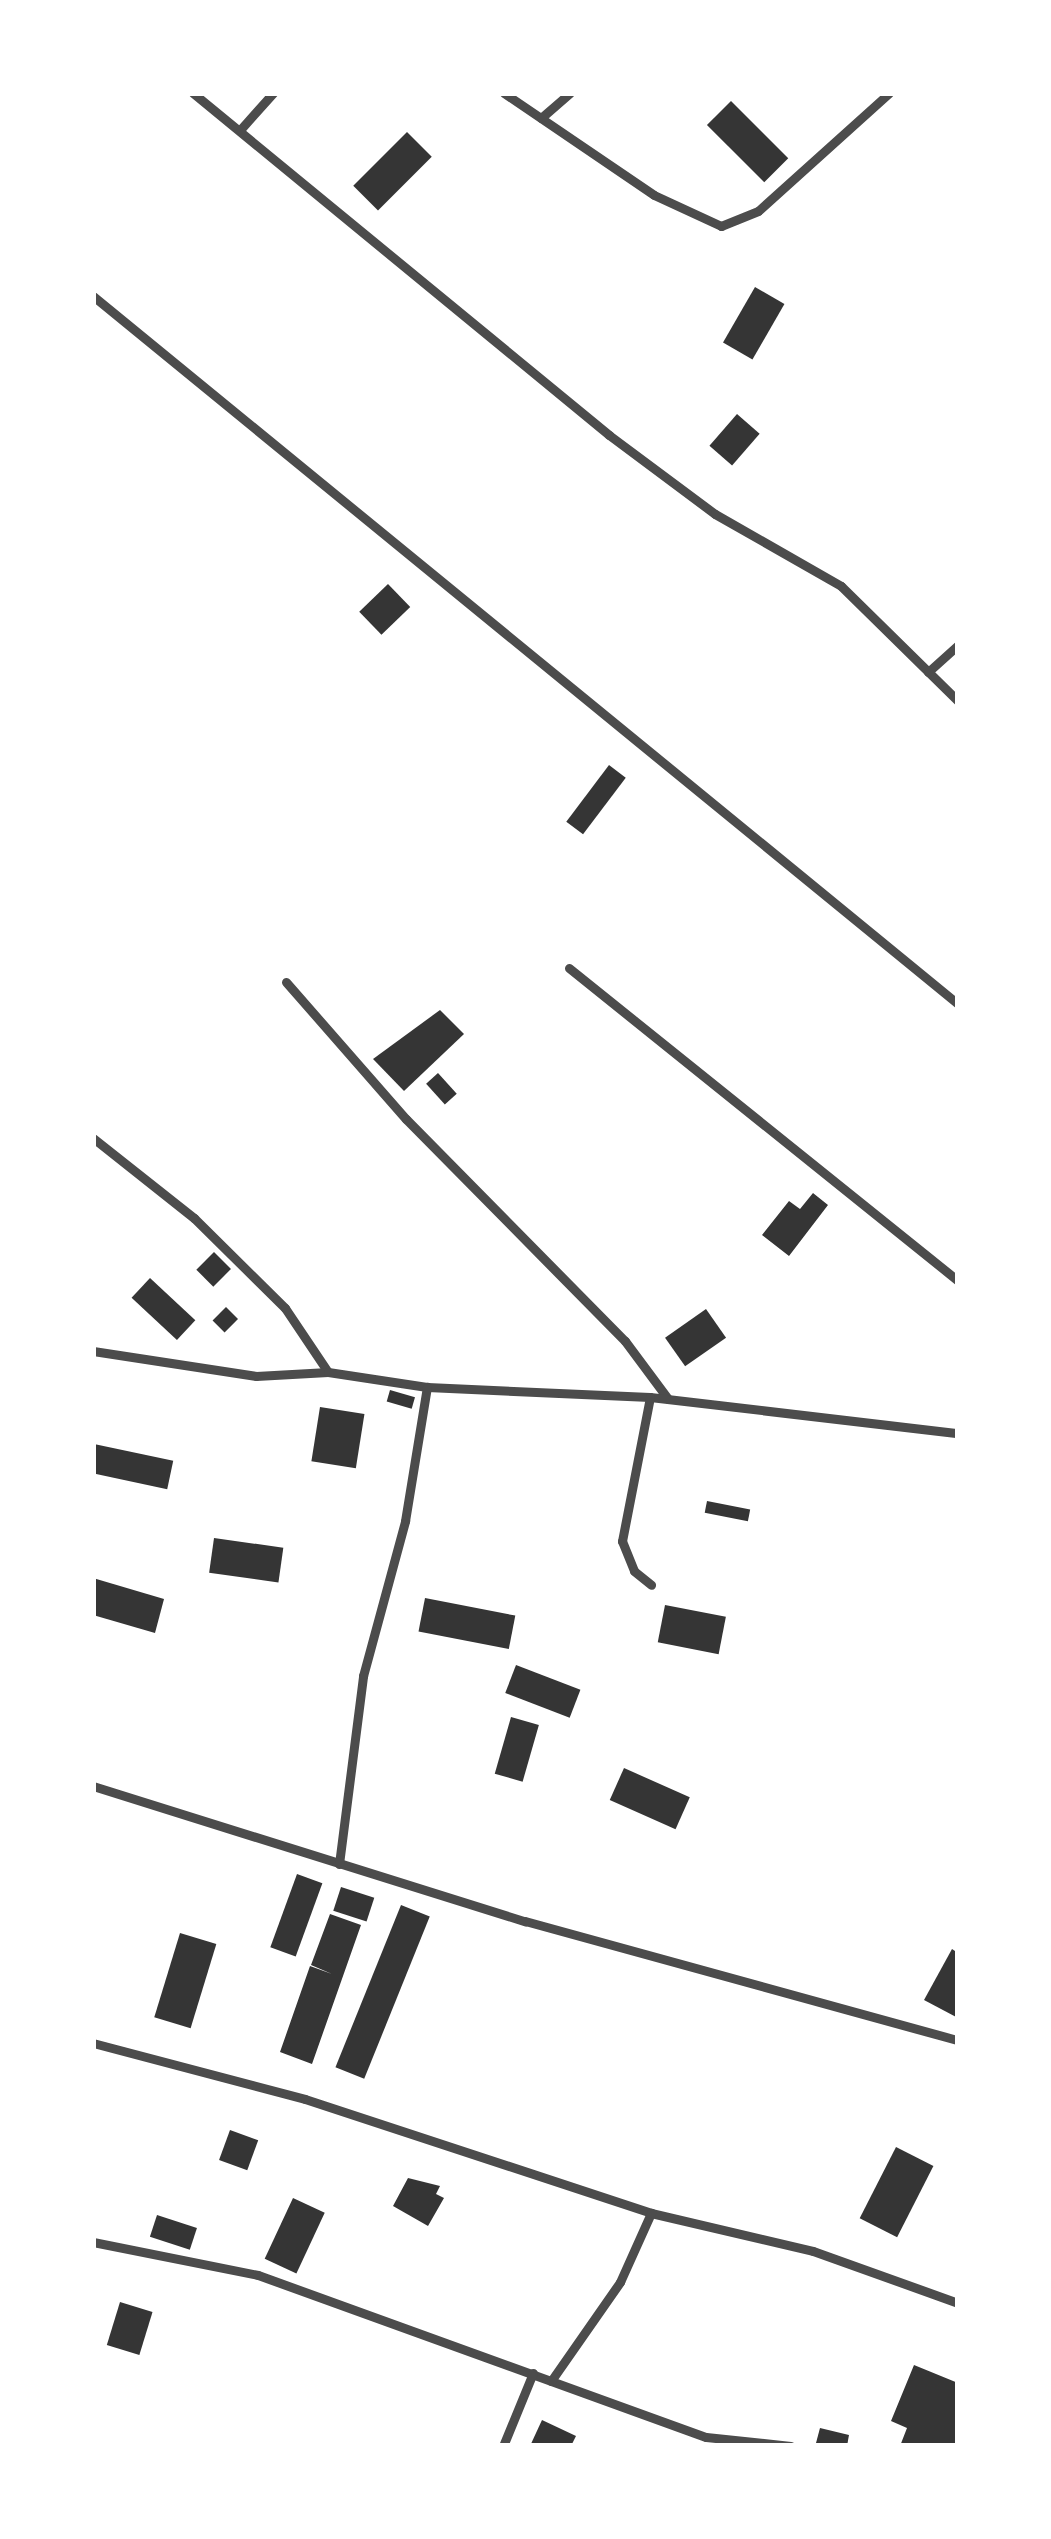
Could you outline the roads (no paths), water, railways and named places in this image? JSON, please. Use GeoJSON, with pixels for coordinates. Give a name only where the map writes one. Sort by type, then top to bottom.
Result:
{"type":"FeatureCollection","features":[{"type":"Feature","properties":{"kind":"street"},"geometry":{"type":"LineString","coordinates":[[193,93],[609,435],[716,514],[841,586],[958,701]]}},
{"type":"Feature","properties":{"kind":"street"},"geometry":{"type":"LineString","coordinates":[[240,130],[273,93]]}},
{"type":"Feature","properties":{"kind":"street"},"geometry":{"type":"LineString","coordinates":[[504,93],[654,194],[721,226],[758,211],[889,93]]}},
{"type":"Feature","properties":{"kind":"street"},"geometry":{"type":"LineString","coordinates":[[541,118],[570,93]]}},
{"type":"Feature","properties":{"kind":"street"},"geometry":{"type":"LineString","coordinates":[[93,296],[958,1004]]}},
{"type":"Feature","properties":{"kind":"street"},"geometry":{"type":"LineString","coordinates":[[928,672],[958,645]]}},
{"type":"Feature","properties":{"kind":"street"},"geometry":{"type":"LineString","coordinates":[[569,968],[958,1281]]}},
{"type":"Feature","properties":{"kind":"street"},"geometry":{"type":"LineString","coordinates":[[286,982],[422,1136],[625,1341],[668,1399]]}},
{"type":"Feature","properties":{"kind":"street"},"geometry":{"type":"LineString","coordinates":[[93,1138],[194,1218],[285,1308],[328,1372]]}},
{"type":"Feature","properties":{"kind":"street"},"geometry":{"type":"LineString","coordinates":[[93,1351],[256,1376],[328,1372],[427,1387],[462,1383],[650,1397],[958,1433]]}},
{"type":"Feature","properties":{"kind":"street"},"geometry":{"type":"LineString","coordinates":[[339,1864],[363,1676],[405,1521],[427,1387]]}},
{"type":"Feature","properties":{"kind":"street"},"geometry":{"type":"LineString","coordinates":[[650,1397],[622,1541],[634,1571],[651,1585]]}},
{"type":"Feature","properties":{"kind":"street"},"geometry":{"type":"LineString","coordinates":[[93,1786],[811,2005],[958,2040]]}},
{"type":"Feature","properties":{"kind":"street"},"geometry":{"type":"LineString","coordinates":[[93,2043],[305,2099],[651,2213],[813,2251],[958,2302]]}},
{"type":"Feature","properties":{"kind":"street"},"geometry":{"type":"LineString","coordinates":[[551,2381],[620,2282],[651,2213]]}},
{"type":"Feature","properties":{"kind":"street"},"geometry":{"type":"LineString","coordinates":[[93,2242],[258,2275],[706,2437],[791,2446]]}},
{"type":"Feature","properties":{"kind":"street"},"geometry":{"type":"LineString","coordinates":[[502,2446],[533,2373]]}}]}
